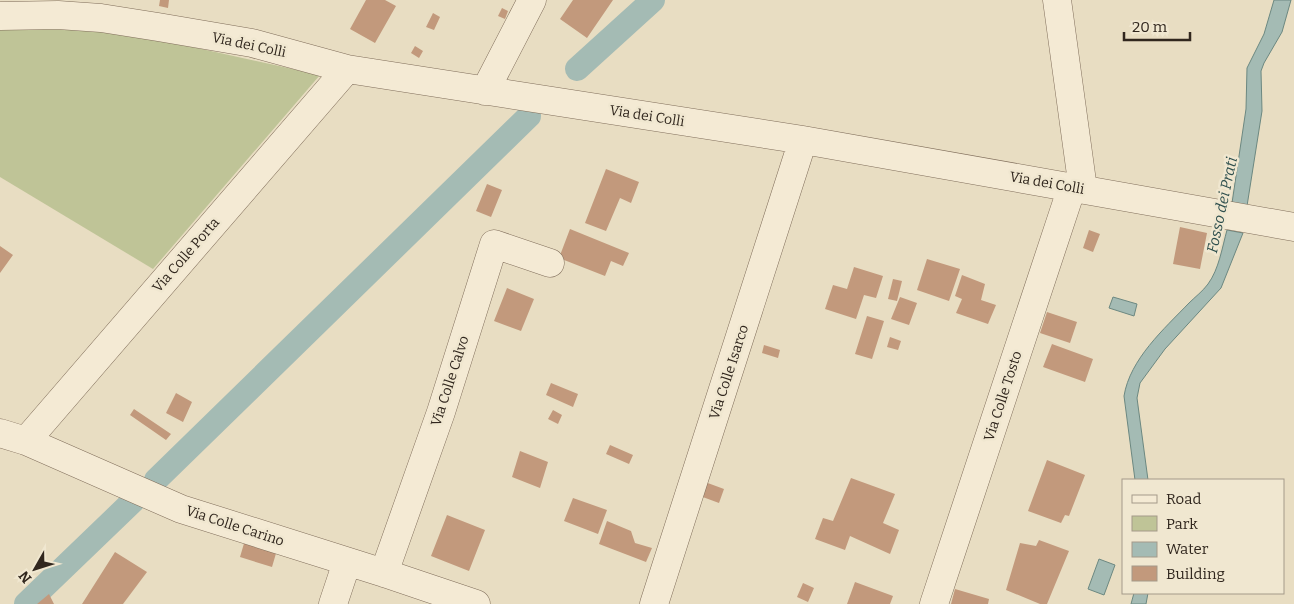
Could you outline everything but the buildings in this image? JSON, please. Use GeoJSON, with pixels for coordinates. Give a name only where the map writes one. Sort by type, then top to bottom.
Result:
{"type":"FeatureCollection","features":[{"type":"Feature","properties":{"kind":"street"},"geometry":{"type":"LineString","coordinates":[[485,91],[532,0]]}},
{"type":"Feature","properties":{"kind":"street"},"geometry":{"type":"LineString","coordinates":[[1057,0],[1077,188]]}},
{"type":"Feature","properties":{"kind":"street","name":"Via dei Colli"},"geometry":{"type":"LineString","coordinates":[[0,16],[58,15],[100,18],[158,27],[252,43],[347,69],[803,140],[1294,227]]}},
{"type":"Feature","properties":{"kind":"street","name":"Via Colle Porta"},"geometry":{"type":"LineString","coordinates":[[26,441],[347,69]]}},
{"type":"Feature","properties":{"kind":"street","name":"Via Colle Isarco"},"geometry":{"type":"LineString","coordinates":[[654,604],[803,140]]}},
{"type":"Feature","properties":{"kind":"street","name":"Via Colle Tosto"},"geometry":{"type":"LineString","coordinates":[[934,604],[1077,188]]}},
{"type":"Feature","properties":{"kind":"street","name":"Via Colle Calvo"},"geometry":{"type":"LineString","coordinates":[[384,573],[441,412],[494,244],[550,263]]}},
{"type":"Feature","properties":{"kind":"street","name":"Via Colle Carino"},"geometry":{"type":"LineString","coordinates":[[0,433],[26,441],[181,509],[476,604]]}},
{"type":"Feature","properties":{"kind":"street"},"geometry":{"type":"LineString","coordinates":[[333,604],[347,562]]}},
{"type":"Feature","properties":{"kind":"green space"},"geometry":{"type":"Polygon","coordinates":[[[50,27],[134,34],[320,75],[153,269],[0,177],[0,30],[50,27]]]}},
{"type":"Feature","properties":{"kind":"water"},"geometry":{"type":"Polygon","coordinates":[[[1274,0],[1291,0],[1282,32],[1261,71],[1262,111],[1247,206],[1232,203],[1246,109],[1247,68],[1264,34],[1274,0]]]}},
{"type":"Feature","properties":{"kind":"water"},"geometry":{"type":"Polygon","coordinates":[[[1227,230],[1243,233],[1221,288],[1165,349],[1140,383],[1137,398],[1148,479],[1135,479],[1124,396],[1127,382],[1149,345],[1208,284],[1218,265],[1227,230]]]}},
{"type":"Feature","properties":{"kind":"water"},"geometry":{"type":"Polygon","coordinates":[[[1113,297],[1137,304],[1134,316],[1109,308],[1113,297]]]}},
{"type":"Feature","properties":{"kind":"water"},"geometry":{"type":"Polygon","coordinates":[[[1099,559],[1115,565],[1104,595],[1088,589],[1099,559]]]}},
{"type":"Feature","properties":{"kind":"water"},"geometry":{"type":"Polygon","coordinates":[[[1134,594],[1148,594],[1146,604],[1131,604],[1134,594]]]}},
{"type":"Feature","properties":{"kind":"waterway"},"geometry":{"type":"LineString","coordinates":[[577,69],[653,0]]}},
{"type":"Feature","properties":{"kind":"waterway"},"geometry":{"type":"LineString","coordinates":[[156,480],[529,116]]}},
{"type":"Feature","properties":{"kind":"waterway"},"geometry":{"type":"LineString","coordinates":[[26,604],[134,500]]}},
{"type":"Feature","properties":{"kind":"water label","name":"Fosso dei Prati"},"geometry":{"type":"Point","coordinates":[1222,205]}}]}
